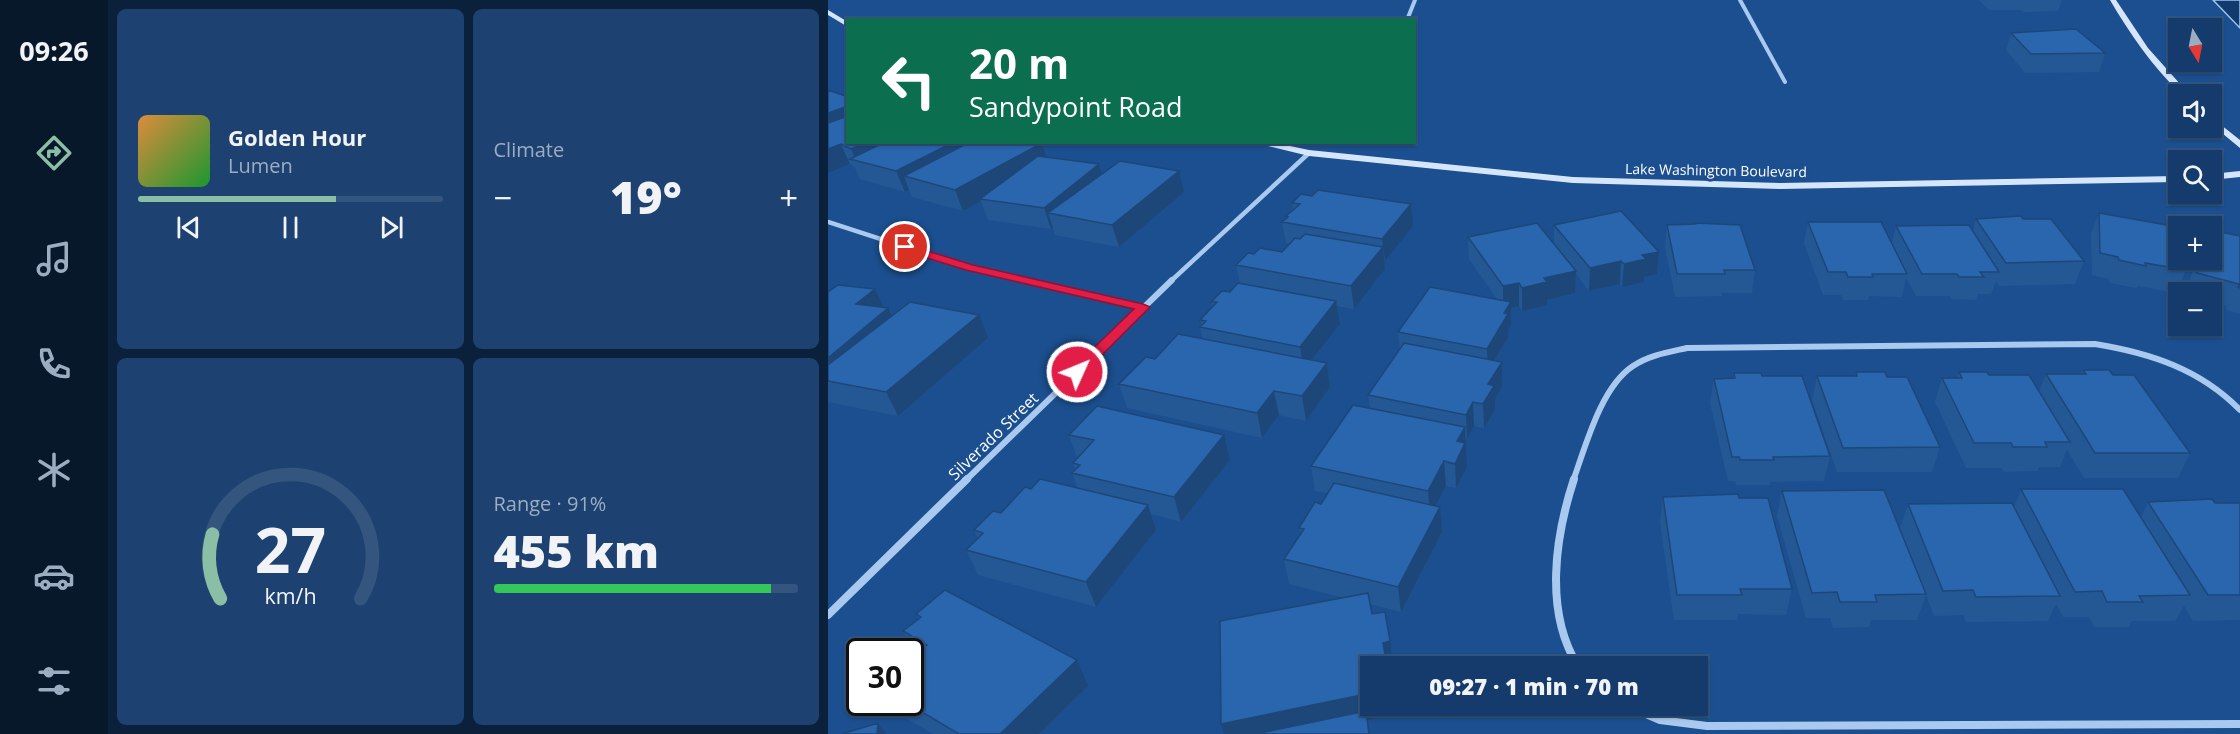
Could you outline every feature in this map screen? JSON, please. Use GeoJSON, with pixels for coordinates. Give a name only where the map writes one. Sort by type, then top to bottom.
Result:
{"type":"FeatureCollection","features":[{"type":"Feature","properties":{"kind":"street"},"geometry":{"type":"LineString","coordinates":[[1408,18],[1415,0]]}},
{"type":"Feature","properties":{"kind":"street"},"geometry":{"type":"LineString","coordinates":[[1740,0],[1785,82]]}},
{"type":"Feature","properties":{"kind":"street"},"geometry":{"type":"LineString","coordinates":[[2113,0],[2136,40],[2174,84]]}},
{"type":"Feature","properties":{"kind":"street"},"geometry":{"type":"LineString","coordinates":[[828,12],[846,24]]}},
{"type":"Feature","properties":{"kind":"street"},"geometry":{"type":"LineString","coordinates":[[2222,129],[2240,145]]}},
{"type":"Feature","properties":{"kind":"street","name":"Lake Washington Boulevard"},"geometry":{"type":"LineString","coordinates":[[1266,144],[1309,153],[1573,180],[1758,186],[2168,179]]}},
{"type":"Feature","properties":{"kind":"street","name":"Silverado Street"},"geometry":{"type":"LineString","coordinates":[[828,615],[1143,307],[1309,153]]}},
{"type":"Feature","properties":{"kind":"street"},"geometry":{"type":"LineString","coordinates":[[2222,176],[2240,174]]}},
{"type":"Feature","properties":{"kind":"street"},"geometry":{"type":"LineString","coordinates":[[828,222],[970,267],[1143,307]]}},
{"type":"Feature","properties":{"kind":"street"},"geometry":{"type":"LineString","coordinates":[[1572,656],[1561,628],[1557,597],[1559,550],[1565,508],[1609,389],[1629,368],[1657,354],[1698,348],[2095,344],[2132,350],[2165,360],[2219,389],[2240,410]]}},
{"type":"Feature","properties":{"kind":"street"},"geometry":{"type":"LineString","coordinates":[[1651,716],[1660,720],[1707,726],[2240,724]]}},
{"type":"Feature","properties":{"kind":"water"},"geometry":{"type":"Polygon","coordinates":[[[2213,0],[2240,0],[2240,28],[2213,0]]]}},
{"type":"Feature","properties":{"kind":"building"},"geometry":{"type":"Polygon","coordinates":[[[2076,29],[2105,53],[2031,54],[2011,33],[2076,29]]]}},
{"type":"Feature","properties":{"kind":"building"},"geometry":{"type":"Polygon","coordinates":[[[828,90],[846,96],[846,107],[828,113],[828,90]]]}},
{"type":"Feature","properties":{"kind":"building"},"geometry":{"type":"Polygon","coordinates":[[[846,117],[846,144],[862,144],[851,149],[841,144],[828,149],[828,123],[846,117]]]}},
{"type":"Feature","properties":{"kind":"building"},"geometry":{"type":"Polygon","coordinates":[[[881,144],[950,144],[896,171],[850,159],[881,144]]]}},
{"type":"Feature","properties":{"kind":"building"},"geometry":{"type":"Polygon","coordinates":[[[966,144],[1040,144],[955,190],[904,176],[966,144]]]}},
{"type":"Feature","properties":{"kind":"building"},"geometry":{"type":"Polygon","coordinates":[[[1038,156],[1099,164],[1044,208],[980,199],[1038,156]]]}},
{"type":"Feature","properties":{"kind":"building"},"geometry":{"type":"Polygon","coordinates":[[[1120,161],[1179,171],[1112,225],[1048,213],[1120,161]]]}},
{"type":"Feature","properties":{"kind":"building"},"geometry":{"type":"Polygon","coordinates":[[[1318,190],[1411,204],[1382,239],[1282,222],[1300,204],[1292,203],[1301,194],[1312,196],[1318,190]]]}},
{"type":"Feature","properties":{"kind":"building"},"geometry":{"type":"Polygon","coordinates":[[[1621,211],[1659,252],[1642,255],[1646,259],[1624,264],[1621,261],[1590,268],[1554,225],[1621,211]]]}},
{"type":"Feature","properties":{"kind":"building"},"geometry":{"type":"Polygon","coordinates":[[[2099,213],[2168,225],[2168,267],[2145,263],[2146,266],[2100,253],[2099,213]]]}},
{"type":"Feature","properties":{"kind":"building"},"geometry":{"type":"Polygon","coordinates":[[[2021,216],[2023,219],[2051,219],[2084,261],[2006,263],[1976,219],[2021,216]]]}},
{"type":"Feature","properties":{"kind":"building"},"geometry":{"type":"Polygon","coordinates":[[[1808,222],[1881,222],[1907,274],[1848,277],[1846,272],[1828,272],[1808,222]]]}},
{"type":"Feature","properties":{"kind":"building"},"geometry":{"type":"Polygon","coordinates":[[[1537,223],[1576,271],[1544,278],[1547,282],[1522,288],[1519,283],[1503,286],[1468,237],[1537,223]]]}},
{"type":"Feature","properties":{"kind":"building"},"geometry":{"type":"Polygon","coordinates":[[[1694,223],[1740,225],[1755,270],[1724,270],[1725,274],[1677,274],[1667,225],[1694,223]]]}},
{"type":"Feature","properties":{"kind":"building"},"geometry":{"type":"Polygon","coordinates":[[[1969,225],[1999,272],[1980,272],[1984,277],[1922,274],[1896,226],[1969,225]]]}},
{"type":"Feature","properties":{"kind":"building"},"geometry":{"type":"Polygon","coordinates":[[[2222,232],[2240,236],[2240,288],[2239,284],[2197,273],[2198,270],[2222,270],[2222,232]]]}},
{"type":"Feature","properties":{"kind":"building"},"geometry":{"type":"Polygon","coordinates":[[[1305,234],[1383,247],[1351,286],[1236,265],[1248,253],[1254,254],[1260,248],[1282,252],[1295,238],[1300,239],[1305,234]]]}},
{"type":"Feature","properties":{"kind":"building"},"geometry":{"type":"Polygon","coordinates":[[[1238,283],[1336,301],[1300,347],[1200,327],[1206,321],[1200,320],[1217,302],[1211,302],[1222,291],[1230,292],[1238,283]]]}},
{"type":"Feature","properties":{"kind":"building"},"geometry":{"type":"Polygon","coordinates":[[[838,285],[875,289],[856,304],[888,308],[828,358],[828,292],[838,285]]]}},
{"type":"Feature","properties":{"kind":"building"},"geometry":{"type":"Polygon","coordinates":[[[1430,287],[1511,302],[1504,313],[1508,314],[1487,349],[1398,332],[1430,287]]]}},
{"type":"Feature","properties":{"kind":"building"},"geometry":{"type":"Polygon","coordinates":[[[910,302],[979,315],[886,392],[828,381],[828,365],[910,302]]]}},
{"type":"Feature","properties":{"kind":"building"},"geometry":{"type":"Polygon","coordinates":[[[1178,334],[1327,363],[1302,396],[1274,391],[1257,413],[1119,384],[1146,357],[1155,359],[1178,334]]]}},
{"type":"Feature","properties":{"kind":"building"},"geometry":{"type":"Polygon","coordinates":[[[1404,343],[1502,362],[1488,384],[1494,386],[1483,404],[1473,402],[1466,415],[1368,395],[1404,343]]]}},
{"type":"Feature","properties":{"kind":"building"},"geometry":{"type":"Polygon","coordinates":[[[2083,370],[2109,370],[2113,375],[2134,375],[2190,453],[2095,453],[2046,374],[2086,374],[2083,370]]]}},
{"type":"Feature","properties":{"kind":"building"},"geometry":{"type":"Polygon","coordinates":[[[1856,372],[1885,372],[1887,377],[1907,377],[1940,447],[1843,448],[1817,376],[1857,376],[1856,372]]]}},
{"type":"Feature","properties":{"kind":"building"},"geometry":{"type":"Polygon","coordinates":[[[1959,372],[2029,375],[2070,442],[2045,442],[2047,447],[2013,447],[2011,443],[1974,443],[1942,378],[1962,378],[1959,372]]]}},
{"type":"Feature","properties":{"kind":"building"},"geometry":{"type":"Polygon","coordinates":[[[1734,373],[1802,376],[1830,456],[1773,457],[1774,460],[1740,460],[1739,457],[1732,457],[1714,379],[1735,378],[1734,373]]]}},
{"type":"Feature","properties":{"kind":"building"},"geometry":{"type":"Polygon","coordinates":[[[1353,405],[1465,427],[1457,441],[1465,443],[1455,464],[1444,461],[1428,491],[1311,466],[1353,405]]]}},
{"type":"Feature","properties":{"kind":"building"},"geometry":{"type":"Polygon","coordinates":[[[1097,406],[1224,435],[1174,497],[1072,473],[1080,465],[1073,463],[1094,440],[1069,435],[1097,406]]]}},
{"type":"Feature","properties":{"kind":"building"},"geometry":{"type":"Polygon","coordinates":[[[1040,479],[1148,505],[1086,582],[966,550],[983,533],[974,530],[993,511],[1001,513],[1025,487],[1031,489],[1040,479]]]}},
{"type":"Feature","properties":{"kind":"building"},"geometry":{"type":"Polygon","coordinates":[[[1334,483],[1440,507],[1398,587],[1284,559],[1304,529],[1299,528],[1315,502],[1321,504],[1334,483]]]}},
{"type":"Feature","properties":{"kind":"building"},"geometry":{"type":"Polygon","coordinates":[[[2021,489],[2123,489],[2190,595],[2139,596],[2143,602],[2107,602],[2102,591],[2075,592],[2021,489]]]}},
{"type":"Feature","properties":{"kind":"building"},"geometry":{"type":"Polygon","coordinates":[[[1884,490],[1926,594],[1875,595],[1877,602],[1840,602],[1837,592],[1812,593],[1782,491],[1884,490]]]}},
{"type":"Feature","properties":{"kind":"building"},"geometry":{"type":"Polygon","coordinates":[[[1738,494],[1739,498],[1768,498],[1792,589],[1740,589],[1742,595],[1677,595],[1663,497],[1738,494]]]}},
{"type":"Feature","properties":{"kind":"building"},"geometry":{"type":"Polygon","coordinates":[[[2212,499],[2215,503],[2240,503],[2240,595],[2208,595],[2148,502],[2212,499]]]}},
{"type":"Feature","properties":{"kind":"building"},"geometry":{"type":"Polygon","coordinates":[[[2012,503],[2060,596],[1976,597],[1973,590],[1943,591],[1908,504],[2012,503]]]}},
{"type":"Feature","properties":{"kind":"building"},"geometry":{"type":"Polygon","coordinates":[[[945,590],[1077,660],[1000,734],[959,734],[924,713],[924,647],[927,645],[924,643],[924,638],[915,638],[903,631],[921,617],[916,614],[945,590]]]}},
{"type":"Feature","properties":{"kind":"building"},"geometry":{"type":"Polygon","coordinates":[[[1368,593],[1372,614],[1385,612],[1390,641],[1383,643],[1385,656],[1360,656],[1360,695],[1221,724],[1220,621],[1368,593]]]}},
{"type":"Feature","properties":{"kind":"building"},"geometry":{"type":"Polygon","coordinates":[[[1360,712],[1360,716],[1367,716],[1369,734],[1256,734],[1360,712]]]}},
{"type":"Feature","properties":{"kind":"building"},"geometry":{"type":"Polygon","coordinates":[[[878,723],[877,734],[842,734],[878,723]]]}},
{"type":"Feature","properties":{"kind":"route"},"geometry":{"type":"LineString","coordinates":[[905,247],[970,267],[1143,307],[1077,372]]}}]}
